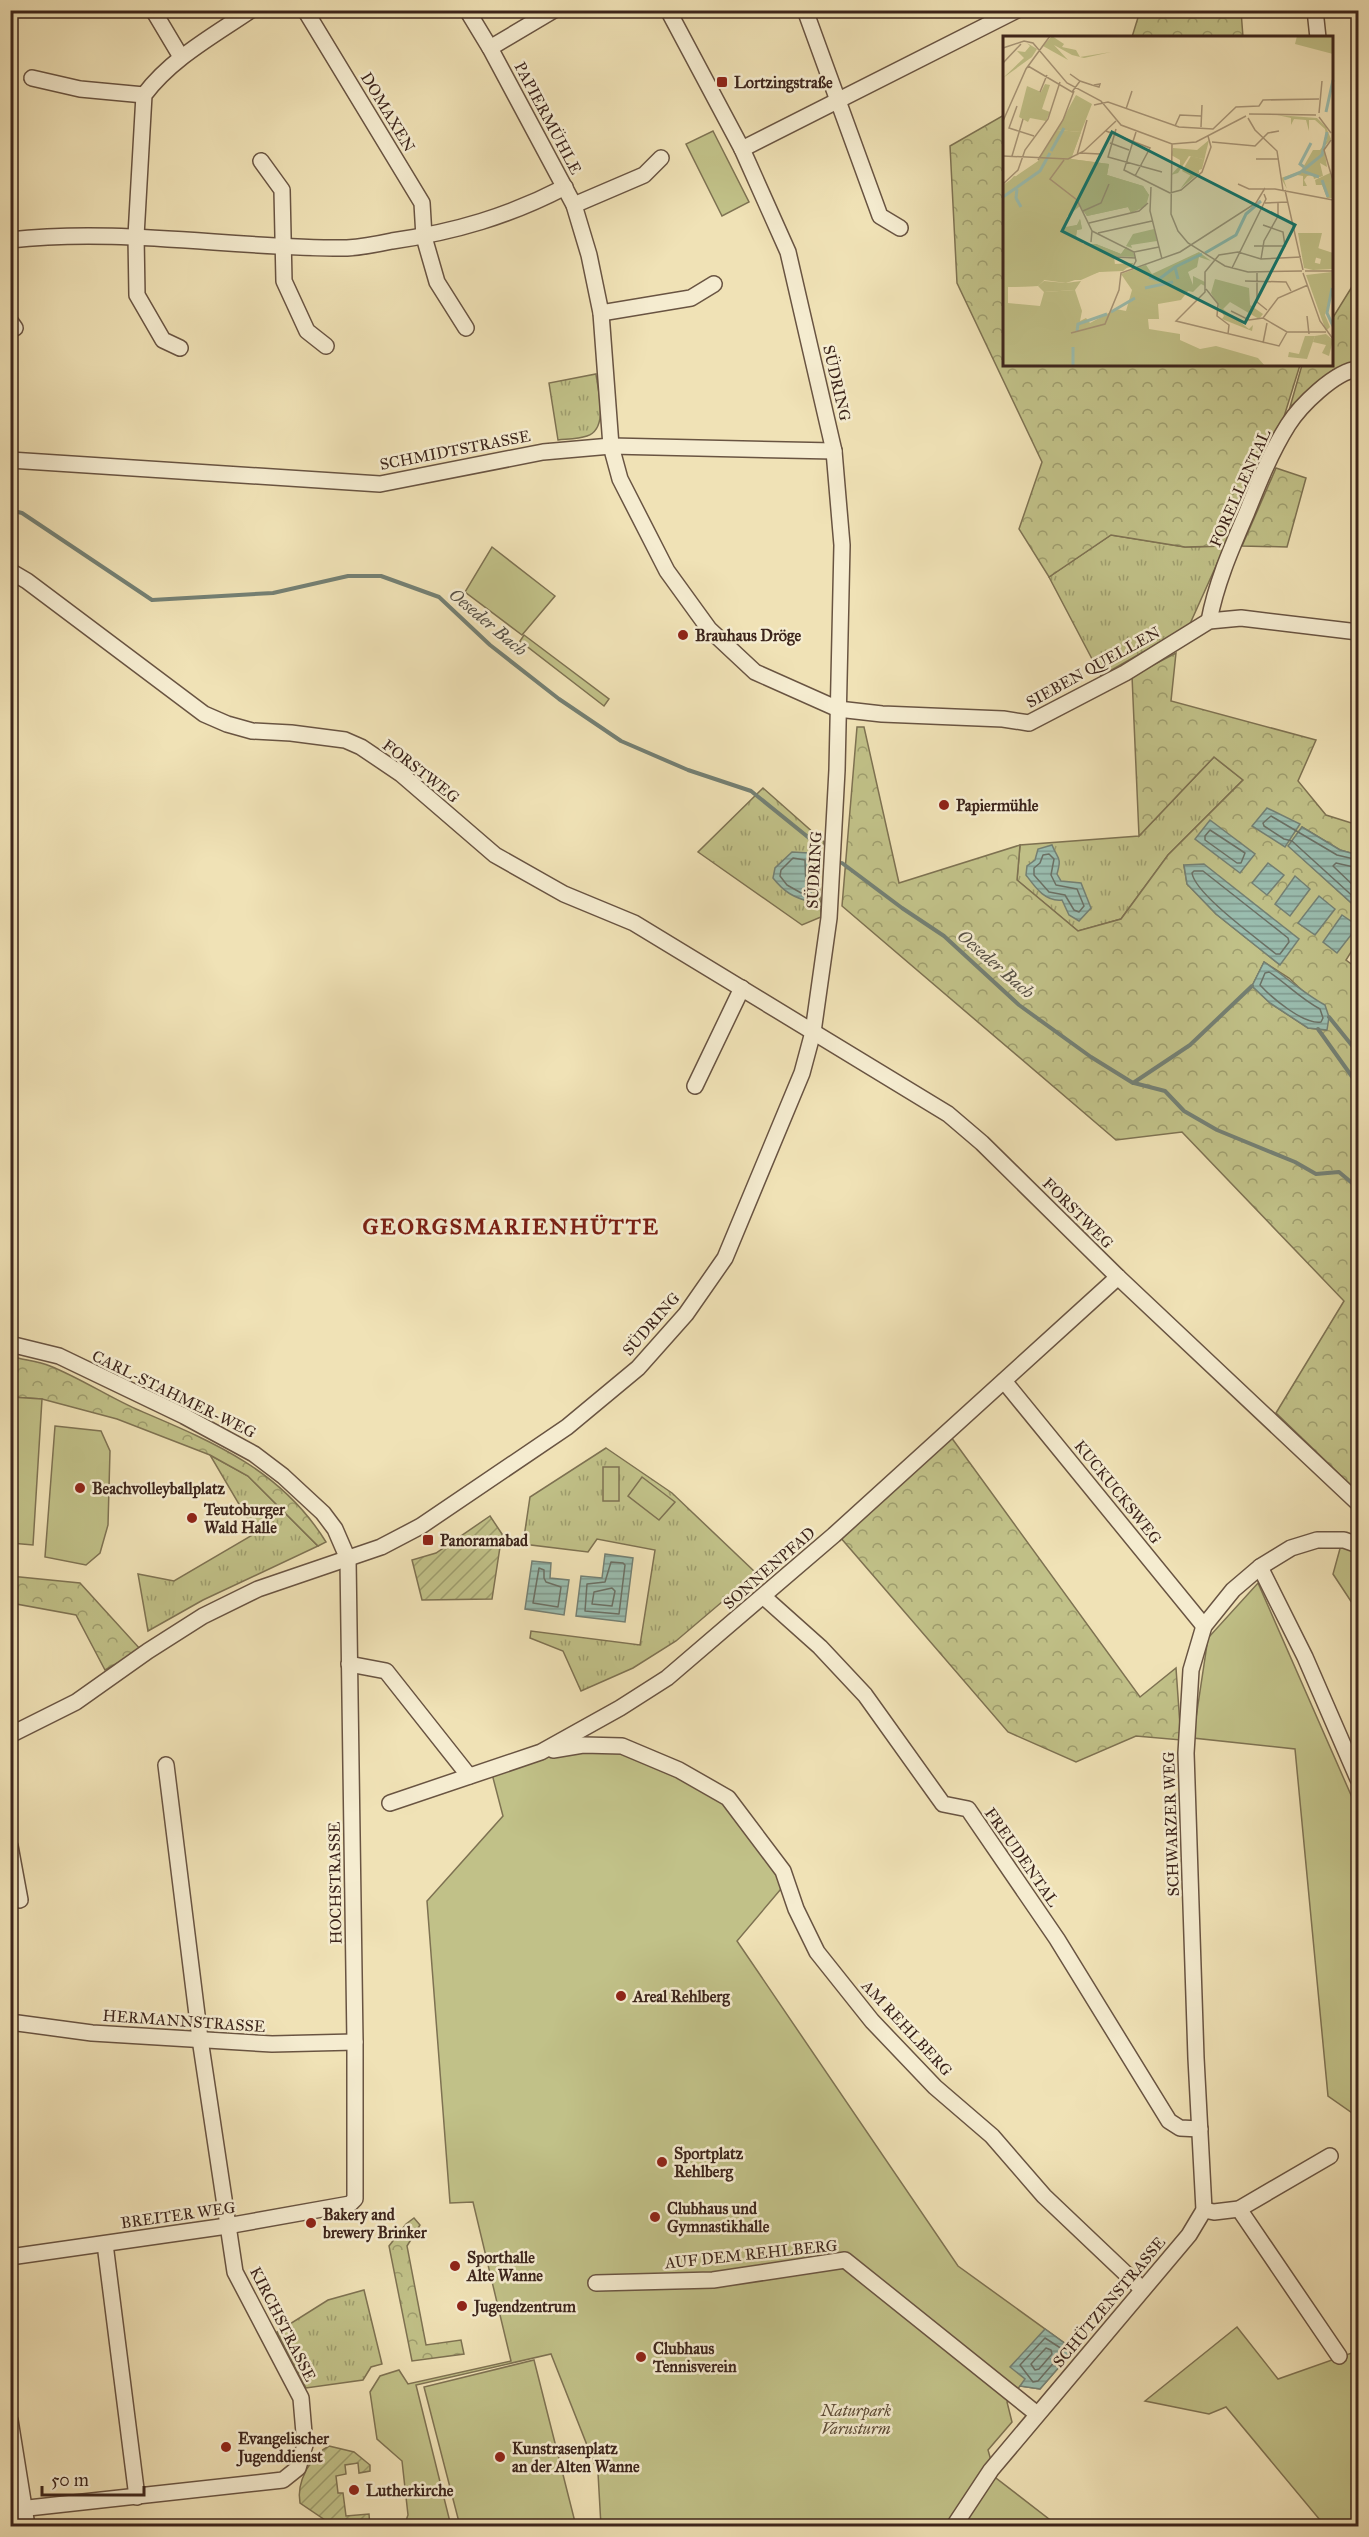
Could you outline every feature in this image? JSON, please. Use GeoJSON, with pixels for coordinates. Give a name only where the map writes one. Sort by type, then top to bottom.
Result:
{"type":"FeatureCollection","features":[{"type":"Feature","properties":{"kind":"street"},"geometry":{"type":"LineString","coordinates":[[153,10],[181,57]]}},
{"type":"Feature","properties":{"kind":"street"},"geometry":{"type":"LineString","coordinates":[[180,348],[162,340],[137,295],[136,236],[144,95],[158,76],[181,57],[251,10]]}},
{"type":"Feature","properties":{"kind":"street","name":"DOMAXEN"},"geometry":{"type":"LineString","coordinates":[[305,10],[422,203],[424,237],[436,282],[466,328]]}},
{"type":"Feature","properties":{"kind":"street","name":"PAPIERMÜHLE"},"geometry":{"type":"LineString","coordinates":[[467,10],[490,48],[574,205],[590,255],[601,313],[611,446],[620,479],[667,571],[709,629],[755,672],[838,708]]}},
{"type":"Feature","properties":{"kind":"street"},"geometry":{"type":"LineString","coordinates":[[490,48],[554,10]]}},
{"type":"Feature","properties":{"kind":"street","name":"SÜDRING"},"geometry":{"type":"LineString","coordinates":[[10,1735],[76,1702],[148,1651],[203,1616],[258,1589],[381,1547],[421,1526],[567,1427],[638,1368],[686,1314],[726,1258],[802,1073],[813,1032],[829,918],[842,545],[834,452],[788,252],[742,149],[668,10]]}},
{"type":"Feature","properties":{"kind":"street"},"geometry":{"type":"LineString","coordinates":[[805,10],[880,216],[900,228]]}},
{"type":"Feature","properties":{"kind":"street"},"geometry":{"type":"LineString","coordinates":[[742,149],[1017,10]]}},
{"type":"Feature","properties":{"kind":"street"},"geometry":{"type":"LineString","coordinates":[[1315,10],[1318,36]]}},
{"type":"Feature","properties":{"kind":"street"},"geometry":{"type":"LineString","coordinates":[[32,78],[80,89],[144,95]]}},
{"type":"Feature","properties":{"kind":"street"},"geometry":{"type":"LineString","coordinates":[[574,205],[644,175],[661,158]]}},
{"type":"Feature","properties":{"kind":"street"},"geometry":{"type":"LineString","coordinates":[[261,161],[282,190],[284,281],[307,331],[326,346]]}},
{"type":"Feature","properties":{"kind":"street"},"geometry":{"type":"LineString","coordinates":[[10,240],[57,234],[349,248],[424,237],[476,225],[565,187]]}},
{"type":"Feature","properties":{"kind":"street"},"geometry":{"type":"LineString","coordinates":[[601,313],[691,298],[714,284]]}},
{"type":"Feature","properties":{"kind":"street","name":"FORELLENTAL"},"geometry":{"type":"LineString","coordinates":[[1209,621],[1213,599],[1234,543],[1269,458],[1289,423],[1307,400],[1334,380],[1359,369]]}},
{"type":"Feature","properties":{"kind":"street","name":"SCHMIDTSTRASSE"},"geometry":{"type":"LineString","coordinates":[[10,460],[381,484],[543,452],[611,446],[834,452]]}},
{"type":"Feature","properties":{"kind":"street","name":"FORSTWEG"},"geometry":{"type":"LineString","coordinates":[[10,571],[27,581],[204,714],[252,731],[345,740],[361,747],[401,774],[495,855],[564,894],[634,922],[948,1114],[982,1143],[1118,1277],[1359,1503]]}},
{"type":"Feature","properties":{"kind":"street","name":"SIEBEN QUELLEN"},"geometry":{"type":"LineString","coordinates":[[838,708],[882,714],[1003,719],[1029,723],[1125,673],[1209,621],[1241,618],[1359,632]]}},
{"type":"Feature","properties":{"kind":"street"},"geometry":{"type":"LineString","coordinates":[[695,1086],[742,988]]}},
{"type":"Feature","properties":{"kind":"street","name":"SONNENPFAD"},"geometry":{"type":"LineString","coordinates":[[390,1803],[541,1752],[620,1708],[667,1678],[764,1597],[1118,1277]]}},
{"type":"Feature","properties":{"kind":"street","name":"CARL-STAHMER-WEG"},"geometry":{"type":"LineString","coordinates":[[10,1344],[59,1356],[184,1416],[254,1454],[283,1476],[323,1513],[334,1529],[348,1559]]}},
{"type":"Feature","properties":{"kind":"street","name":"KUCKUCKSWEG"},"geometry":{"type":"LineString","coordinates":[[1004,1382],[1204,1626]]}},
{"type":"Feature","properties":{"kind":"street","name":"SCHWARZER WEG"},"geometry":{"type":"LineString","coordinates":[[1204,2210],[1186,1753],[1191,1670],[1204,1626],[1233,1590],[1260,1567],[1291,1548],[1317,1540],[1344,1540],[1359,1545]]}},
{"type":"Feature","properties":{"kind":"street","name":"HOCHSTRASSE"},"geometry":{"type":"LineString","coordinates":[[348,1559],[355,2042],[355,2199],[350,2204]]}},
{"type":"Feature","properties":{"kind":"street"},"geometry":{"type":"LineString","coordinates":[[1260,1567],[1305,1657],[1359,1779]]}},
{"type":"Feature","properties":{"kind":"street","name":"FREUDENTAL"},"geometry":{"type":"LineString","coordinates":[[764,1597],[820,1647],[865,1695],[943,1804],[968,1809],[1057,1939],[1169,2121],[1180,2128],[1200,2129]]}},
{"type":"Feature","properties":{"kind":"street"},"geometry":{"type":"LineString","coordinates":[[349,1664],[386,1671],[469,1776]]}},
{"type":"Feature","properties":{"kind":"street","name":"AM REHLBERG"},"geometry":{"type":"LineString","coordinates":[[541,1752],[583,1745],[622,1746],[679,1770],[728,1798],[783,1871],[796,1910],[817,1952],[872,2021],[935,2087],[992,2136],[1044,2196],[1142,2289]]}},
{"type":"Feature","properties":{"kind":"street","name":"KIRCHSTRASSE"},"geometry":{"type":"LineString","coordinates":[[18,2510],[283,2480],[298,2468],[305,2445],[301,2398],[235,2272],[200,2039],[165,1765]]}},
{"type":"Feature","properties":{"kind":"street"},"geometry":{"type":"LineString","coordinates":[[10,1846],[20,1900]]}},
{"type":"Feature","properties":{"kind":"street","name":"HERMANNSTRASSE"},"geometry":{"type":"LineString","coordinates":[[10,2022],[92,2033],[272,2044],[355,2042]]}},
{"type":"Feature","properties":{"kind":"street"},"geometry":{"type":"LineString","coordinates":[[1204,2210],[1214,2212],[1239,2209],[1330,2157]]}},
{"type":"Feature","properties":{"kind":"street","name":"BREITER WEG"},"geometry":{"type":"LineString","coordinates":[[10,2257],[227,2226],[350,2204]]}},
{"type":"Feature","properties":{"kind":"street"},"geometry":{"type":"LineString","coordinates":[[1239,2209],[1339,2356]]}},
{"type":"Feature","properties":{"kind":"street","name":"SCHÜTZENSTRASSE"},"geometry":{"type":"LineString","coordinates":[[954,2526],[990,2470],[1189,2235],[1204,2210]]}},
{"type":"Feature","properties":{"kind":"street"},"geometry":{"type":"LineString","coordinates":[[105,2244],[137,2497]]}},
{"type":"Feature","properties":{"kind":"street","name":"AUF DEM REHLBERG"},"geometry":{"type":"LineString","coordinates":[[596,2283],[713,2280],[845,2260],[1037,2414]]}},
{"type":"Feature","properties":{"kind":"street"},"geometry":{"type":"LineString","coordinates":[[10,2420],[18,2510],[27,2526]]}},
{"type":"Feature","properties":{"kind":"green space"},"geometry":{"type":"Polygon","coordinates":[[[1140,11],[1241,11],[1243,36],[1132,36],[1140,11]]]}},
{"type":"Feature","properties":{"kind":"green space"},"geometry":{"type":"Polygon","coordinates":[[[1003,116],[1003,366],[1300,366],[1283,420],[1260,459],[1225,546],[1185,547],[1111,535],[1049,577],[1019,529],[1042,462],[957,283],[950,146],[1003,116]]]}},
{"type":"Feature","properties":{"kind":"green space"},"geometry":{"type":"Polygon","coordinates":[[[713,131],[749,202],[722,216],[686,144],[713,131]]]}},
{"type":"Feature","properties":{"kind":"green space"},"geometry":{"type":"Polygon","coordinates":[[[1358,277],[1358,355],[1353,367],[1333,370],[1290,407],[1302,366],[1333,366],[1333,317],[1358,277]]]}},
{"type":"Feature","properties":{"kind":"green space"},"geometry":{"type":"Polygon","coordinates":[[[596,374],[600,399],[598,426],[587,436],[558,440],[549,383],[596,374]]]}},
{"type":"Feature","properties":{"kind":"green space"},"geometry":{"type":"Polygon","coordinates":[[[1276,468],[1306,478],[1287,547],[1242,546],[1276,468]]]}},
{"type":"Feature","properties":{"kind":"green space"},"geometry":{"type":"Polygon","coordinates":[[[1111,535],[1185,547],[1225,546],[1189,626],[1101,676],[1049,577],[1111,535]]]}},
{"type":"Feature","properties":{"kind":"green space"},"geometry":{"type":"Polygon","coordinates":[[[492,547],[555,596],[522,635],[465,592],[492,547]]]}},
{"type":"Feature","properties":{"kind":"green space"},"geometry":{"type":"Polygon","coordinates":[[[524,635],[609,699],[604,706],[520,641],[524,635]]]}},
{"type":"Feature","properties":{"kind":"green space"},"geometry":{"type":"Polygon","coordinates":[[[1176,653],[1171,701],[1316,740],[1298,781],[1326,815],[1358,825],[1358,855],[1340,850],[1302,827],[1289,846],[1358,909],[1358,941],[1346,960],[1358,969],[1358,1005],[1353,1017],[1358,1024],[1358,1492],[1276,1413],[1344,1301],[1182,1132],[1116,1140],[842,906],[857,727],[864,727],[899,883],[1020,845],[1017,880],[1078,931],[1121,919],[1168,855],[1243,780],[1214,757],[1139,836],[1132,676],[1176,653]],[[1184,866],[1187,884],[1216,914],[1280,965],[1184,866]],[[1264,962],[1252,986],[1270,1003],[1308,1028],[1326,1030],[1308,996],[1289,978],[1264,962]]]}},
{"type":"Feature","properties":{"kind":"green space"},"geometry":{"type":"Polygon","coordinates":[[[1214,757],[1243,780],[1168,855],[1121,919],[1078,931],[1017,880],[1020,845],[1139,836],[1214,757]]]}},
{"type":"Feature","properties":{"kind":"green space"},"geometry":{"type":"Polygon","coordinates":[[[763,788],[824,842],[818,856],[821,917],[802,925],[698,852],[763,788]]]}},
{"type":"Feature","properties":{"kind":"green space"},"geometry":{"type":"Polygon","coordinates":[[[10,1356],[50,1366],[125,1404],[191,1433],[242,1460],[288,1495],[326,1542],[318,1546],[248,1476],[210,1455],[117,1419],[42,1399],[11,1397],[10,1356]]]}},
{"type":"Feature","properties":{"kind":"green space"},"geometry":{"type":"Polygon","coordinates":[[[11,1397],[42,1399],[33,1545],[11,1543],[11,1397]]]}},
{"type":"Feature","properties":{"kind":"green space","name":"Beachvolleyballplatz"},"geometry":{"type":"Polygon","coordinates":[[[55,1426],[101,1431],[110,1451],[108,1525],[100,1553],[86,1565],[45,1557],[55,1426]]]}},
{"type":"Feature","properties":{"kind":"green space"},"geometry":{"type":"Polygon","coordinates":[[[951,1437],[1140,1697],[1176,1668],[1181,1740],[1136,1736],[1076,1762],[1008,1732],[840,1537],[951,1437]]]}},
{"type":"Feature","properties":{"kind":"green space"},"geometry":{"type":"Polygon","coordinates":[[[606,1448],[672,1493],[756,1573],[676,1641],[633,1668],[581,1691],[563,1651],[530,1638],[531,1631],[640,1645],[655,1550],[597,1539],[588,1552],[523,1544],[530,1497],[606,1448]]]}},
{"type":"Feature","properties":{"kind":"green space"},"geometry":{"type":"Polygon","coordinates":[[[210,1455],[248,1476],[318,1546],[203,1600],[148,1631],[138,1574],[174,1581],[256,1533],[210,1455]]]}},
{"type":"Feature","properties":{"kind":"green space"},"geometry":{"type":"Polygon","coordinates":[[[603,1467],[619,1467],[619,1501],[603,1501],[603,1467]]]}},
{"type":"Feature","properties":{"kind":"green space"},"geometry":{"type":"Polygon","coordinates":[[[642,1477],[675,1502],[659,1520],[628,1496],[642,1477]]]}},
{"type":"Feature","properties":{"kind":"green space"},"geometry":{"type":"Polygon","coordinates":[[[490,1516],[502,1534],[492,1599],[422,1600],[412,1560],[436,1553],[490,1516]]]}},
{"type":"Feature","properties":{"kind":"green space"},"geometry":{"type":"Polygon","coordinates":[[[1341,1545],[1358,1550],[1358,1612],[1333,1574],[1341,1545]]]}},
{"type":"Feature","properties":{"kind":"green space"},"geometry":{"type":"Polygon","coordinates":[[[10,1576],[80,1583],[141,1650],[105,1670],[76,1615],[11,1603],[10,1576]]]}},
{"type":"Feature","properties":{"kind":"green space"},"geometry":{"type":"Polygon","coordinates":[[[1258,1583],[1358,1811],[1358,2117],[1328,2096],[1295,1749],[1193,1738],[1208,1638],[1258,1583]]]}},
{"type":"Feature","properties":{"kind":"green space","name":"Naturpark Varusturm"},"geometry":{"type":"Polygon","coordinates":[[[622,1746],[728,1798],[786,1883],[737,1941],[958,2266],[1074,2350],[1040,2389],[1020,2386],[1007,2402],[1012,2422],[988,2450],[996,2478],[1058,2526],[601,2526],[598,2473],[551,2354],[416,2385],[451,2526],[404,2526],[408,2515],[402,2461],[377,2439],[370,2392],[380,2376],[399,2370],[408,2384],[511,2361],[473,2202],[450,2203],[427,1901],[503,1816],[492,1774],[541,1752],[622,1746]]]}},
{"type":"Feature","properties":{"kind":"green space"},"geometry":{"type":"Polygon","coordinates":[[[414,2218],[420,2225],[407,2246],[426,2345],[461,2340],[464,2354],[412,2361],[389,2246],[406,2224],[414,2218]]]}},
{"type":"Feature","properties":{"kind":"green space"},"geometry":{"type":"Polygon","coordinates":[[[364,2290],[382,2364],[371,2367],[363,2380],[306,2388],[277,2332],[328,2300],[364,2290]]]}},
{"type":"Feature","properties":{"kind":"green space"},"geometry":{"type":"Polygon","coordinates":[[[1237,2327],[1278,2379],[1352,2353],[1358,2338],[1358,2526],[1325,2526],[1226,2407],[1209,2414],[1145,2401],[1237,2327]]]}},
{"type":"Feature","properties":{"kind":"green space","name":"Kunstrasenplatz an der Alten Wanne"},"geometry":{"type":"Polygon","coordinates":[[[534,2360],[576,2526],[460,2526],[424,2387],[534,2360]]]}},
{"type":"Feature","properties":{"kind":"green space"},"geometry":{"type":"Polygon","coordinates":[[[329,2446],[354,2452],[370,2465],[370,2471],[359,2473],[358,2463],[345,2465],[346,2474],[336,2476],[338,2493],[343,2493],[346,2516],[369,2514],[370,2526],[334,2526],[300,2503],[300,2486],[306,2470],[316,2456],[329,2446]]]}},
{"type":"Feature","properties":{"kind":"water"},"geometry":{"type":"Polygon","coordinates":[[[1267,808],[1300,824],[1285,847],[1252,826],[1267,808]]]}},
{"type":"Feature","properties":{"kind":"water"},"geometry":{"type":"Polygon","coordinates":[[[1210,820],[1255,854],[1240,873],[1195,839],[1210,820]]]}},
{"type":"Feature","properties":{"kind":"water"},"geometry":{"type":"Polygon","coordinates":[[[1302,827],[1340,850],[1358,855],[1358,909],[1288,846],[1302,827]]]}},
{"type":"Feature","properties":{"kind":"water"},"geometry":{"type":"Polygon","coordinates":[[[1052,845],[1059,858],[1057,874],[1061,881],[1081,883],[1091,908],[1079,921],[1069,915],[1062,900],[1050,899],[1037,889],[1026,875],[1027,866],[1035,860],[1038,849],[1052,845]]]}},
{"type":"Feature","properties":{"kind":"water"},"geometry":{"type":"Polygon","coordinates":[[[792,852],[809,853],[812,902],[790,894],[773,878],[775,868],[792,852]]]}},
{"type":"Feature","properties":{"kind":"water"},"geometry":{"type":"Polygon","coordinates":[[[1268,863],[1284,875],[1267,895],[1252,883],[1268,863]]]}},
{"type":"Feature","properties":{"kind":"water"},"geometry":{"type":"Polygon","coordinates":[[[1204,864],[1299,939],[1280,965],[1216,914],[1187,884],[1184,865],[1204,864]]]}},
{"type":"Feature","properties":{"kind":"water"},"geometry":{"type":"Polygon","coordinates":[[[1295,876],[1310,889],[1290,916],[1275,904],[1295,876]]]}},
{"type":"Feature","properties":{"kind":"water"},"geometry":{"type":"Polygon","coordinates":[[[1319,896],[1335,909],[1315,935],[1298,923],[1319,896]]]}},
{"type":"Feature","properties":{"kind":"water"},"geometry":{"type":"Polygon","coordinates":[[[1342,915],[1358,926],[1337,953],[1323,942],[1342,915]]]}},
{"type":"Feature","properties":{"kind":"water"},"geometry":{"type":"Polygon","coordinates":[[[1264,962],[1325,1005],[1329,1017],[1327,1030],[1308,1028],[1270,1003],[1252,986],[1264,962]]]}},
{"type":"Feature","properties":{"kind":"water"},"geometry":{"type":"Polygon","coordinates":[[[605,1554],[633,1558],[625,1622],[576,1616],[581,1576],[602,1578],[605,1554]]]}},
{"type":"Feature","properties":{"kind":"water"},"geometry":{"type":"Polygon","coordinates":[[[532,1561],[551,1563],[550,1578],[569,1580],[564,1615],[525,1609],[532,1561]]]}},
{"type":"Feature","properties":{"kind":"water"},"geometry":{"type":"Polygon","coordinates":[[[1045,2329],[1074,2350],[1040,2389],[1020,2386],[1025,2379],[1010,2367],[1045,2329]]]}},
{"type":"Feature","properties":{"kind":"waterway","name":"Oeseder Bach"},"geometry":{"type":"LineString","coordinates":[[10,510],[22,513],[152,600],[273,593],[348,576],[381,576],[439,597],[490,645],[559,699],[621,741],[688,770],[751,791],[819,846]]}},
{"type":"Feature","properties":{"kind":"waterway","name":"Oeseder Bach"},"geometry":{"type":"LineString","coordinates":[[842,863],[944,936],[1019,1005],[1091,1057],[1133,1083],[1190,1045],[1252,986]]}},
{"type":"Feature","properties":{"kind":"waterway"},"geometry":{"type":"LineString","coordinates":[[1329,1017],[1358,1053]]}},
{"type":"Feature","properties":{"kind":"waterway"},"geometry":{"type":"LineString","coordinates":[[1318,1029],[1358,1085]]}},
{"type":"Feature","properties":{"kind":"waterway","name":"Oeseder Bach"},"geometry":{"type":"LineString","coordinates":[[1134,1083],[1165,1091],[1184,1111],[1217,1130],[1295,1162],[1316,1174],[1339,1172],[1358,1188]]}},
{"type":"Feature","properties":{"kind":"place","name":"Lortzingstraße"},"geometry":{"type":"Point","coordinates":[722,82]}},
{"type":"Feature","properties":{"kind":"place","name":"Brauhaus Dröge"},"geometry":{"type":"Point","coordinates":[683,635]}},
{"type":"Feature","properties":{"kind":"place","name":"Papiermühle"},"geometry":{"type":"Point","coordinates":[944,805]}},
{"type":"Feature","properties":{"kind":"place","name":"Beachvolleyballplatz"},"geometry":{"type":"Point","coordinates":[80,1488]}},
{"type":"Feature","properties":{"kind":"place","name":"Teutoburger Wald Halle"},"geometry":{"type":"Point","coordinates":[192,1518]}},
{"type":"Feature","properties":{"kind":"place","name":"Panoramabad"},"geometry":{"type":"Point","coordinates":[428,1540]}},
{"type":"Feature","properties":{"kind":"place","name":"Areal Rehlberg"},"geometry":{"type":"Point","coordinates":[621,1996]}},
{"type":"Feature","properties":{"kind":"place","name":"Sportplatz Rehlberg"},"geometry":{"type":"Point","coordinates":[662,2162]}},
{"type":"Feature","properties":{"kind":"place","name":"Clubhaus und Gymnastikhalle"},"geometry":{"type":"Point","coordinates":[655,2217]}},
{"type":"Feature","properties":{"kind":"place","name":"Bakery and brewery Brinker"},"geometry":{"type":"Point","coordinates":[311,2223]}},
{"type":"Feature","properties":{"kind":"place","name":"Sporthalle Alte Wanne"},"geometry":{"type":"Point","coordinates":[455,2266]}},
{"type":"Feature","properties":{"kind":"place","name":"Jugendzentrum"},"geometry":{"type":"Point","coordinates":[462,2306]}},
{"type":"Feature","properties":{"kind":"place","name":"Clubhaus Tennisverein"},"geometry":{"type":"Point","coordinates":[641,2357]}},
{"type":"Feature","properties":{"kind":"place","name":"Evangelischer Jugenddienst"},"geometry":{"type":"Point","coordinates":[226,2447]}},
{"type":"Feature","properties":{"kind":"place","name":"Kunstrasenplatz an der Alten Wanne"},"geometry":{"type":"Point","coordinates":[500,2457]}},
{"type":"Feature","properties":{"kind":"place","name":"Lutherkirche"},"geometry":{"type":"Point","coordinates":[354,2490]}},
{"type":"Feature","properties":{"kind":"district","name":"GEORGSMARIENHÜTTE"},"geometry":{"type":"Point","coordinates":[511,1226]}}]}
